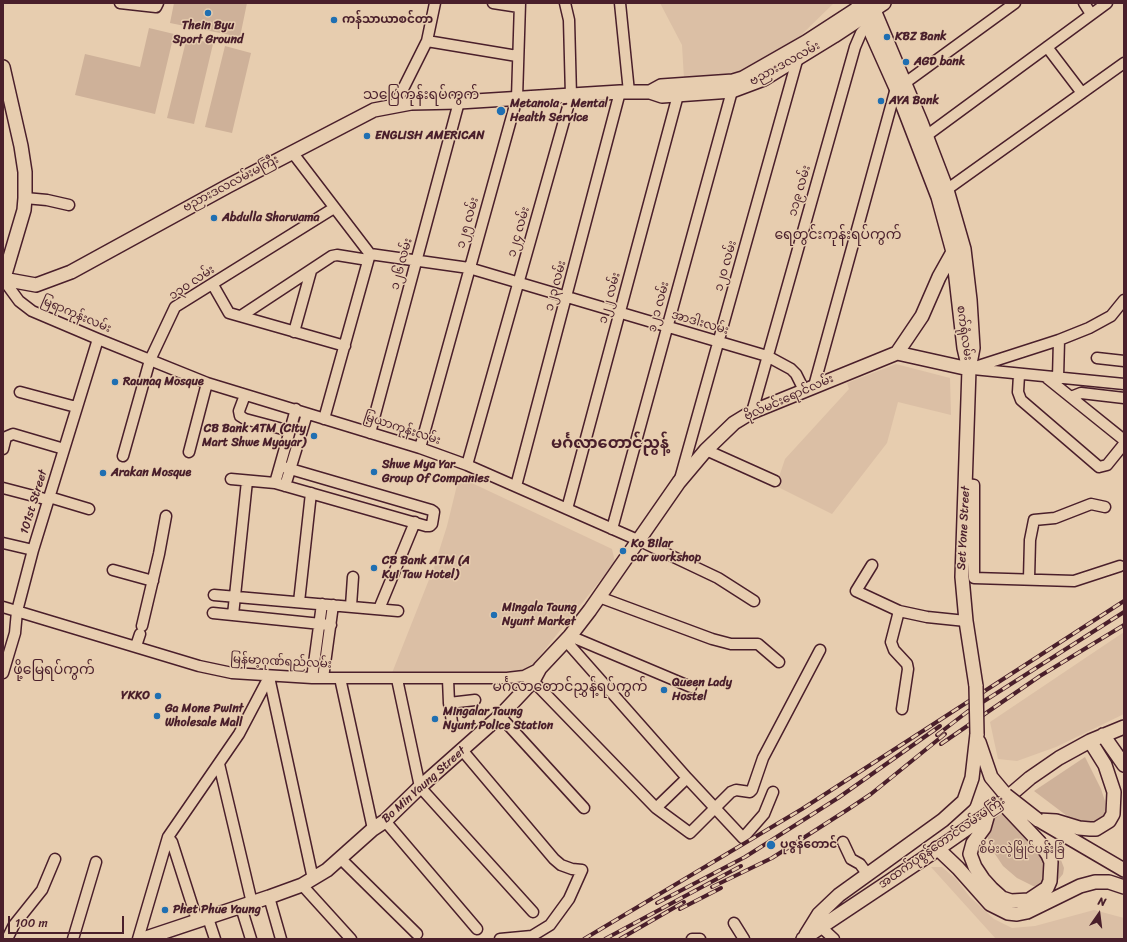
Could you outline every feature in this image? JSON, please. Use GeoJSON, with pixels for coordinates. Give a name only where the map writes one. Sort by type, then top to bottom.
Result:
{"type":"FeatureCollection","features":[{"type":"Feature","properties":{"kind":"main road","name":"စက်ရုံလမ်း"},"geometry":{"type":"LineString","coordinates":[[868,9],[942,194]]}},
{"type":"Feature","properties":{"kind":"main road","name":"ဗညားဒလလမ်း"},"geometry":{"type":"LineString","coordinates":[[650,92],[661,86],[733,81],[761,74],[798,57],[868,9]]}},
{"type":"Feature","properties":{"kind":"main road","name":"ဗညားဒလလမ်း"},"geometry":{"type":"LineString","coordinates":[[650,92],[662,96],[732,91],[868,9]]}},
{"type":"Feature","properties":{"kind":"main road"},"geometry":{"type":"LineString","coordinates":[[3,67],[21,146],[25,172],[24,210],[3,280]]}},
{"type":"Feature","properties":{"kind":"main road","name":"စက်ရုံလမ်း"},"geometry":{"type":"LineString","coordinates":[[900,86],[926,136],[958,250],[970,300],[973,348],[969,368]]}},
{"type":"Feature","properties":{"kind":"main road"},"geometry":{"type":"LineString","coordinates":[[395,105],[625,92],[650,92]]}},
{"type":"Feature","properties":{"kind":"main road","name":"ဗညားဒလလမ်းမကြီး"},"geometry":{"type":"LineString","coordinates":[[3,280],[36,285],[71,272],[354,119],[374,110],[395,105]]}},
{"type":"Feature","properties":{"kind":"main road"},"geometry":{"type":"LineString","coordinates":[[958,250],[940,277],[922,316],[897,352],[969,368]]}},
{"type":"Feature","properties":{"kind":"main road","name":"ဗိုလ်မင်းရောင်လမ်း"},"geometry":{"type":"LineString","coordinates":[[640,541],[679,482],[706,450],[734,423],[752,412],[897,352]]}},
{"type":"Feature","properties":{"kind":"main road","name":"Set Yone Street"},"geometry":{"type":"LineString","coordinates":[[969,368],[962,577],[966,621],[976,686],[977,734]]}},
{"type":"Feature","properties":{"kind":"main road","name":"Bo Min Yaung Street"},"geometry":{"type":"LineString","coordinates":[[142,939],[170,935],[202,919],[246,905],[307,882],[327,870],[341,859],[500,716],[534,681],[540,668],[568,639],[640,541]]}},
{"type":"Feature","properties":{"kind":"main road","name":"အထက်ပုစွန်တောင်လမ်းမကြီး"},"geometry":{"type":"LineString","coordinates":[[804,939],[988,814],[1030,778],[1059,758],[1090,741],[1124,727]]}},
{"type":"Feature","properties":{"kind":"main road"},"geometry":{"type":"LineString","coordinates":[[977,734],[991,777],[1006,795],[1038,820],[1124,870]]}},
{"type":"Feature","properties":{"kind":"main road"},"geometry":{"type":"LineString","coordinates":[[804,939],[819,914],[834,900],[943,820],[964,801],[972,778],[977,734]]}},
{"type":"Feature","properties":{"kind":"main road"},"geometry":{"type":"LineString","coordinates":[[1103,735],[1124,765]]}},
{"type":"Feature","properties":{"kind":"main road"},"geometry":{"type":"LineString","coordinates":[[1038,820],[1056,821],[1079,828],[1090,829],[1096,829],[1109,822],[1113,814],[1114,792],[1105,765],[1090,741]]}},
{"type":"Feature","properties":{"kind":"main road"},"geometry":{"type":"LineString","coordinates":[[1124,748],[1124,762]]}},
{"type":"Feature","properties":{"kind":"main road"},"geometry":{"type":"LineString","coordinates":[[988,814],[984,828],[973,842],[970,854],[975,867],[983,879],[1002,898],[1011,901],[1028,900],[1047,888],[1050,881],[1051,862],[1040,843],[1008,809],[1006,795]]}},
{"type":"Feature","properties":{"kind":"main road"},"geometry":{"type":"LineString","coordinates":[[937,848],[990,904],[1008,913],[1017,914],[1028,912],[1080,886],[1095,882],[1109,882],[1124,887]]}},
{"type":"Feature","properties":{"kind":"street"},"geometry":{"type":"LineString","coordinates":[[120,3],[156,7],[158,3]]}},
{"type":"Feature","properties":{"kind":"street"},"geometry":{"type":"LineString","coordinates":[[395,105],[427,41],[435,3]]}},
{"type":"Feature","properties":{"kind":"street"},"geometry":{"type":"LineString","coordinates":[[493,3],[520,5]]}},
{"type":"Feature","properties":{"kind":"street","name":"၁၂၄ လမ်း"},"geometry":{"type":"LineString","coordinates":[[467,465],[571,96],[569,20],[565,3]]}},
{"type":"Feature","properties":{"kind":"street","name":"၁၂၃ လမ်း"},"geometry":{"type":"LineString","coordinates":[[516,486],[567,297],[625,92],[620,3]]}},
{"type":"Feature","properties":{"kind":"street"},"geometry":{"type":"LineString","coordinates":[[809,388],[900,86],[1015,3]]}},
{"type":"Feature","properties":{"kind":"street"},"geometry":{"type":"LineString","coordinates":[[1084,3],[1091,14]]}},
{"type":"Feature","properties":{"kind":"street"},"geometry":{"type":"LineString","coordinates":[[926,136],[1107,3]]}},
{"type":"Feature","properties":{"kind":"street","name":"၁၂၅ လမ်း"},"geometry":{"type":"LineString","coordinates":[[420,448],[517,98],[517,56],[520,5]]}},
{"type":"Feature","properties":{"kind":"street","name":"၁၁၉ လမ်း"},"geometry":{"type":"LineString","coordinates":[[752,412],[854,47],[861,33],[868,9]]}},
{"type":"Feature","properties":{"kind":"street"},"geometry":{"type":"LineString","coordinates":[[427,41],[517,56]]}},
{"type":"Feature","properties":{"kind":"street"},"geometry":{"type":"LineString","coordinates":[[1047,47],[1082,93]]}},
{"type":"Feature","properties":{"kind":"street","name":"၁၂၀ လမ်း"},"geometry":{"type":"LineString","coordinates":[[679,482],[798,57]]}},
{"type":"Feature","properties":{"kind":"street"},"geometry":{"type":"LineString","coordinates":[[942,194],[1124,63]]}},
{"type":"Feature","properties":{"kind":"street","name":"၁၂၁ လမ်း"},"geometry":{"type":"LineString","coordinates":[[612,529],[732,91]]}},
{"type":"Feature","properties":{"kind":"street","name":"၁၂၂ လမ်း"},"geometry":{"type":"LineString","coordinates":[[567,509],[678,95]]}},
{"type":"Feature","properties":{"kind":"street","name":"၁၂၆ လမ်း"},"geometry":{"type":"LineString","coordinates":[[370,433],[460,102]]}},
{"type":"Feature","properties":{"kind":"street"},"geometry":{"type":"LineString","coordinates":[[292,152],[369,257],[324,419]]}},
{"type":"Feature","properties":{"kind":"street"},"geometry":{"type":"LineString","coordinates":[[25,198],[47,200],[69,205]]}},
{"type":"Feature","properties":{"kind":"street","name":"၁၃၀ လမ်း"},"geometry":{"type":"LineString","coordinates":[[123,456],[150,360],[175,307],[213,285],[334,208]]}},
{"type":"Feature","properties":{"kind":"street","name":"အာဒါးလမ်း"},"geometry":{"type":"LineString","coordinates":[[241,316],[332,256],[369,257],[469,268],[767,356],[791,369],[809,388]]}},
{"type":"Feature","properties":{"kind":"street"},"geometry":{"type":"LineString","coordinates":[[294,332],[311,271]]}},
{"type":"Feature","properties":{"kind":"street","name":"မြရာကုန်းလမ်း"},"geometry":{"type":"LineString","coordinates":[[3,280],[19,301],[32,311],[150,360]]}},
{"type":"Feature","properties":{"kind":"street"},"geometry":{"type":"LineString","coordinates":[[213,285],[229,313],[345,346]]}},
{"type":"Feature","properties":{"kind":"street"},"geometry":{"type":"LineString","coordinates":[[969,368],[1060,340],[1089,328],[1111,316],[1124,300]]}},
{"type":"Feature","properties":{"kind":"street","name":"101st Street"},"geometry":{"type":"LineString","coordinates":[[3,673],[15,633],[17,611],[33,550],[98,339]]}},
{"type":"Feature","properties":{"kind":"street"},"geometry":{"type":"LineString","coordinates":[[1058,378],[1060,340]]}},
{"type":"Feature","properties":{"kind":"street"},"geometry":{"type":"LineString","coordinates":[[1097,358],[1124,361]]}},
{"type":"Feature","properties":{"kind":"street","name":"မြယာကုန်းလမ်း"},"geometry":{"type":"LineString","coordinates":[[150,360],[207,383],[420,448],[467,465],[640,541],[718,578],[754,601]]}},
{"type":"Feature","properties":{"kind":"street"},"geometry":{"type":"LineString","coordinates":[[969,368],[1047,378],[1124,384]]}},
{"type":"Feature","properties":{"kind":"street"},"geometry":{"type":"LineString","coordinates":[[1019,375],[1018,392],[1021,400],[1099,467],[1107,465],[1124,444]]}},
{"type":"Feature","properties":{"kind":"street"},"geometry":{"type":"LineString","coordinates":[[1047,378],[1124,440]]}},
{"type":"Feature","properties":{"kind":"street"},"geometry":{"type":"LineString","coordinates":[[189,452],[207,383]]}},
{"type":"Feature","properties":{"kind":"street"},"geometry":{"type":"LineString","coordinates":[[20,392],[76,407]]}},
{"type":"Feature","properties":{"kind":"street"},"geometry":{"type":"LineString","coordinates":[[1070,397],[1081,393],[1124,398]]}},
{"type":"Feature","properties":{"kind":"street"},"geometry":{"type":"LineString","coordinates":[[245,395],[239,412],[240,416],[245,419],[290,431]]}},
{"type":"Feature","properties":{"kind":"street"},"geometry":{"type":"LineString","coordinates":[[285,486],[285,468],[290,431],[296,409]]}},
{"type":"Feature","properties":{"kind":"street"},"geometry":{"type":"LineString","coordinates":[[275,483],[285,468],[307,414]]}},
{"type":"Feature","properties":{"kind":"street"},"geometry":{"type":"LineString","coordinates":[[3,449],[6,437],[13,434],[64,449]]}},
{"type":"Feature","properties":{"kind":"street"},"geometry":{"type":"LineString","coordinates":[[706,450],[775,481]]}},
{"type":"Feature","properties":{"kind":"street"},"geometry":{"type":"LineString","coordinates":[[232,479],[247,482],[275,483],[430,526],[434,512],[285,468]]}},
{"type":"Feature","properties":{"kind":"street"},"geometry":{"type":"LineString","coordinates":[[233,615],[247,482]]}},
{"type":"Feature","properties":{"kind":"street"},"geometry":{"type":"LineString","coordinates":[[966,484],[974,485],[974,578],[1074,581],[1120,566]]}},
{"type":"Feature","properties":{"kind":"street"},"geometry":{"type":"LineString","coordinates":[[3,488],[89,509]]}},
{"type":"Feature","properties":{"kind":"street"},"geometry":{"type":"LineString","coordinates":[[298,602],[311,493]]}},
{"type":"Feature","properties":{"kind":"street"},"geometry":{"type":"LineString","coordinates":[[1029,579],[1030,540],[1034,520],[1055,518],[1091,504],[1105,506]]}},
{"type":"Feature","properties":{"kind":"street"},"geometry":{"type":"LineString","coordinates":[[136,646],[153,581],[166,516]]}},
{"type":"Feature","properties":{"kind":"street"},"geometry":{"type":"LineString","coordinates":[[379,609],[415,522]]}},
{"type":"Feature","properties":{"kind":"street"},"geometry":{"type":"LineString","coordinates":[[3,543],[33,550]]}},
{"type":"Feature","properties":{"kind":"street"},"geometry":{"type":"LineString","coordinates":[[872,565],[856,591],[899,611],[927,617],[966,621]]}},
{"type":"Feature","properties":{"kind":"street"},"geometry":{"type":"LineString","coordinates":[[113,570],[153,581]]}},
{"type":"Feature","properties":{"kind":"street"},"geometry":{"type":"LineString","coordinates":[[351,606],[353,577]]}},
{"type":"Feature","properties":{"kind":"street"},"geometry":{"type":"LineString","coordinates":[[214,595],[398,611]]}},
{"type":"Feature","properties":{"kind":"street"},"geometry":{"type":"LineString","coordinates":[[599,597],[712,639],[731,644],[758,644],[779,662]]}},
{"type":"Feature","properties":{"kind":"street"},"geometry":{"type":"LineString","coordinates":[[312,678],[320,624],[328,604]]}},
{"type":"Feature","properties":{"kind":"street"},"geometry":{"type":"LineString","coordinates":[[323,678],[331,625],[328,604]]}},
{"type":"Feature","properties":{"kind":"street","name":"မြန်မာ့ဂုဏ်ရည်လမ်း"},"geometry":{"type":"LineString","coordinates":[[3,607],[217,670],[270,677],[397,679],[513,678],[524,676],[540,668]]}},
{"type":"Feature","properties":{"kind":"street"},"geometry":{"type":"LineString","coordinates":[[899,611],[891,642],[894,650],[907,664],[908,669],[902,709]]}},
{"type":"Feature","properties":{"kind":"street"},"geometry":{"type":"LineString","coordinates":[[213,613],[331,625]]}},
{"type":"Feature","properties":{"kind":"street"},"geometry":{"type":"LineString","coordinates":[[568,639],[691,687]]}},
{"type":"Feature","properties":{"kind":"street"},"geometry":{"type":"LineString","coordinates":[[568,639],[686,778],[743,838],[764,814],[773,792]]}},
{"type":"Feature","properties":{"kind":"street"},"geometry":{"type":"LineString","coordinates":[[534,681],[656,808],[690,833],[733,791],[750,792],[752,790],[763,758],[820,650]]}},
{"type":"Feature","properties":{"kind":"street"},"geometry":{"type":"LineString","coordinates":[[138,939],[168,837],[239,734],[270,677]]}},
{"type":"Feature","properties":{"kind":"street"},"geometry":{"type":"LineString","coordinates":[[270,677],[307,882],[351,939]]}},
{"type":"Feature","properties":{"kind":"street"},"geometry":{"type":"LineString","coordinates":[[340,678],[374,829]]}},
{"type":"Feature","properties":{"kind":"street"},"geometry":{"type":"LineString","coordinates":[[448,678],[449,703],[452,722]]}},
{"type":"Feature","properties":{"kind":"street"},"geometry":{"type":"LineString","coordinates":[[397,679],[420,787],[533,912]]}},
{"type":"Feature","properties":{"kind":"street"},"geometry":{"type":"LineString","coordinates":[[449,703],[475,700]]}},
{"type":"Feature","properties":{"kind":"street"},"geometry":{"type":"LineString","coordinates":[[500,716],[584,808]]}},
{"type":"Feature","properties":{"kind":"street"},"geometry":{"type":"LineString","coordinates":[[462,750],[554,859],[561,865],[572,869],[582,870],[569,900],[550,925],[532,936],[500,939]]}},
{"type":"Feature","properties":{"kind":"street"},"geometry":{"type":"LineString","coordinates":[[219,764],[251,939]]}},
{"type":"Feature","properties":{"kind":"street"},"geometry":{"type":"LineString","coordinates":[[656,808],[686,778]]}},
{"type":"Feature","properties":{"kind":"street"},"geometry":{"type":"LineString","coordinates":[[385,821],[477,929]]}},
{"type":"Feature","properties":{"kind":"street"},"geometry":{"type":"LineString","coordinates":[[168,837],[172,842],[202,919],[215,939]]}},
{"type":"Feature","properties":{"kind":"street"},"geometry":{"type":"LineString","coordinates":[[843,842],[852,859],[860,864],[868,875]]}},
{"type":"Feature","properties":{"kind":"street"},"geometry":{"type":"LineString","coordinates":[[7,939],[14,925],[42,890],[55,859]]}},
{"type":"Feature","properties":{"kind":"street"},"geometry":{"type":"LineString","coordinates":[[341,859],[417,934]]}},
{"type":"Feature","properties":{"kind":"street"},"geometry":{"type":"LineString","coordinates":[[73,939],[96,862]]}},
{"type":"Feature","properties":{"kind":"street"},"geometry":{"type":"LineString","coordinates":[[268,897],[282,939]]}},
{"type":"Feature","properties":{"kind":"street"},"geometry":{"type":"LineString","coordinates":[[734,923],[744,939]]}},
{"type":"Feature","properties":{"kind":"street"},"geometry":{"type":"LineString","coordinates":[[821,927],[834,939]]}},
{"type":"Feature","properties":{"kind":"street"},"geometry":{"type":"LineString","coordinates":[[692,939],[700,939]]}},
{"type":"Feature","properties":{"kind":"shaded area"},"geometry":{"type":"Polygon","coordinates":[[[660,3],[834,3],[795,41],[739,76],[684,79],[682,45],[660,3]]]}},
{"type":"Feature","properties":{"kind":"shaded area"},"geometry":{"type":"Polygon","coordinates":[[[896,364],[950,378],[951,415],[898,402],[887,443],[832,514],[776,486],[785,459],[849,389],[847,383],[896,364]]]}},
{"type":"Feature","properties":{"kind":"shaded area","name":"Mingala Taung Nyunt Market"},"geometry":{"type":"Polygon","coordinates":[[[459,477],[612,549],[615,562],[534,663],[522,670],[506,673],[392,673],[434,567],[447,526],[459,477]]]}},
{"type":"Feature","properties":{"kind":"shaded area"},"geometry":{"type":"Polygon","coordinates":[[[1124,632],[1124,714],[1056,747],[1017,761],[998,759],[990,722],[1124,632]]]}},
{"type":"Feature","properties":{"kind":"shaded area"},"geometry":{"type":"Polygon","coordinates":[[[931,867],[942,867],[956,879],[970,897],[994,919],[1012,928],[1035,926],[1094,910],[1124,918],[1124,939],[996,939],[931,867]]]}},
{"type":"Feature","properties":{"kind":"green space","name":"Thein Byu Sport Ground"},"geometry":{"type":"Polygon","coordinates":[[[174,3],[247,3],[240,37],[170,23],[174,3]]]}},
{"type":"Feature","properties":{"kind":"green space"},"geometry":{"type":"Polygon","coordinates":[[[149,28],[174,34],[155,114],[75,95],[85,54],[140,67],[149,28]]]}},
{"type":"Feature","properties":{"kind":"green space"},"geometry":{"type":"Polygon","coordinates":[[[187,37],[213,44],[194,124],[167,118],[187,37]]]}},
{"type":"Feature","properties":{"kind":"green space"},"geometry":{"type":"Polygon","coordinates":[[[225,46],[251,53],[232,133],[205,127],[225,46]]]}},
{"type":"Feature","properties":{"kind":"green space","name":"စိမ်းလဲ့မြိုင်ပန်းခြံ"},"geometry":{"type":"Polygon","coordinates":[[[1085,757],[1101,789],[1105,801],[1106,812],[1102,821],[1093,827],[1079,825],[1034,791],[1085,757]]]}},
{"type":"Feature","properties":{"kind":"green space","name":"စိမ်းလဲ့မြိုင်ပန်းခြံ"},"geometry":{"type":"Polygon","coordinates":[[[1012,801],[1061,860],[1064,868],[1063,874],[1055,884],[1041,888],[1033,886],[1017,878],[1003,866],[991,848],[983,824],[1012,801]]]}},
{"type":"Feature","properties":{"kind":"railway"},"geometry":{"type":"LineString","coordinates":[[584,939],[802,809],[1124,601]]}},
{"type":"Feature","properties":{"kind":"railway"},"geometry":{"type":"LineString","coordinates":[[937,735],[967,712],[1124,612]]}},
{"type":"Feature","properties":{"kind":"railway"},"geometry":{"type":"LineString","coordinates":[[941,744],[1040,676],[1124,625]]}},
{"type":"Feature","properties":{"kind":"railway"},"geometry":{"type":"LineString","coordinates":[[657,903],[745,857],[838,798],[940,726]]}},
{"type":"Feature","properties":{"kind":"railway"},"geometry":{"type":"LineString","coordinates":[[712,887],[772,858],[847,810],[871,794],[945,734]]}},
{"type":"Feature","properties":{"kind":"railway"},"geometry":{"type":"LineString","coordinates":[[605,939],[741,866]]}},
{"type":"Feature","properties":{"kind":"railway"},"geometry":{"type":"LineString","coordinates":[[680,909],[721,888]]}},
{"type":"Feature","properties":{"kind":"railway"},"geometry":{"type":"LineString","coordinates":[[620,939],[684,902]]}},
{"type":"Feature","properties":{"kind":"place","name":"Thein Byu Sport Ground"},"geometry":{"type":"Point","coordinates":[208,13]}},
{"type":"Feature","properties":{"kind":"place","name":"ကန်သာယာစင်တာ"},"geometry":{"type":"Point","coordinates":[334,20]}},
{"type":"Feature","properties":{"kind":"place","name":"KBZ Bank"},"geometry":{"type":"Point","coordinates":[887,37]}},
{"type":"Feature","properties":{"kind":"place","name":"AGD bank"},"geometry":{"type":"Point","coordinates":[906,62]}},
{"type":"Feature","properties":{"kind":"place","name":"AYA Bank"},"geometry":{"type":"Point","coordinates":[881,101]}},
{"type":"Feature","properties":{"kind":"place","name":"Metanoia - Mental Health Service"},"geometry":{"type":"Point","coordinates":[501,111]}},
{"type":"Feature","properties":{"kind":"place","name":"ENGLISH AMERICAN"},"geometry":{"type":"Point","coordinates":[367,136]}},
{"type":"Feature","properties":{"kind":"place","name":"Abdulla Sharwama"},"geometry":{"type":"Point","coordinates":[214,218]}},
{"type":"Feature","properties":{"kind":"place","name":"Raunaq Mosque"},"geometry":{"type":"Point","coordinates":[115,382]}},
{"type":"Feature","properties":{"kind":"place","name":"CB Bank ATM (City Mart Shwe Myayar)"},"geometry":{"type":"Point","coordinates":[314,436]}},
{"type":"Feature","properties":{"kind":"place","name":"Shwe Mya Yar Group Of Companies"},"geometry":{"type":"Point","coordinates":[374,472]}},
{"type":"Feature","properties":{"kind":"place","name":"Arakan Mosque"},"geometry":{"type":"Point","coordinates":[103,473]}},
{"type":"Feature","properties":{"kind":"place","name":"Ko Bilar car workshop"},"geometry":{"type":"Point","coordinates":[623,551]}},
{"type":"Feature","properties":{"kind":"place","name":"CB Bank ATM (A Kyi Taw Hotel)"},"geometry":{"type":"Point","coordinates":[374,568]}},
{"type":"Feature","properties":{"kind":"place","name":"Mingala Taung Nyunt Market"},"geometry":{"type":"Point","coordinates":[494,615]}},
{"type":"Feature","properties":{"kind":"place","name":"Queen Lady Hostel"},"geometry":{"type":"Point","coordinates":[664,690]}},
{"type":"Feature","properties":{"kind":"place","name":"YKKO"},"geometry":{"type":"Point","coordinates":[158,696]}},
{"type":"Feature","properties":{"kind":"place","name":"Ga Mone Pwint Wholesale Mall"},"geometry":{"type":"Point","coordinates":[157,716]}},
{"type":"Feature","properties":{"kind":"place","name":"Mingalar Taung Nyunt Police Station"},"geometry":{"type":"Point","coordinates":[435,719]}},
{"type":"Feature","properties":{"kind":"place","name":"ပုဇွန်တောင်"},"geometry":{"type":"Point","coordinates":[771,845]}},
{"type":"Feature","properties":{"kind":"place","name":"Phet Phue Yaung"},"geometry":{"type":"Point","coordinates":[165,910]}},
{"type":"Feature","properties":{"kind":"district","name":"သပြေကုန်းရပ်ကွက်"},"geometry":{"type":"Point","coordinates":[421,95]}},
{"type":"Feature","properties":{"kind":"district","name":"ရေတွင်းကုန်းရပ်ကွက်"},"geometry":{"type":"Point","coordinates":[838,235]}},
{"type":"Feature","properties":{"kind":"district","name":"မင်္ဂလာ‌တောင်ညွန့်"},"geometry":{"type":"Point","coordinates":[610,444]}},
{"type":"Feature","properties":{"kind":"district","name":"ဖို့မြေရပ်ကွက်"},"geometry":{"type":"Point","coordinates":[54,670]}},
{"type":"Feature","properties":{"kind":"district","name":"မင်္ဂလာတောင်ညွှန့်ရပ်ကွက်"},"geometry":{"type":"Point","coordinates":[570,687]}}]}
